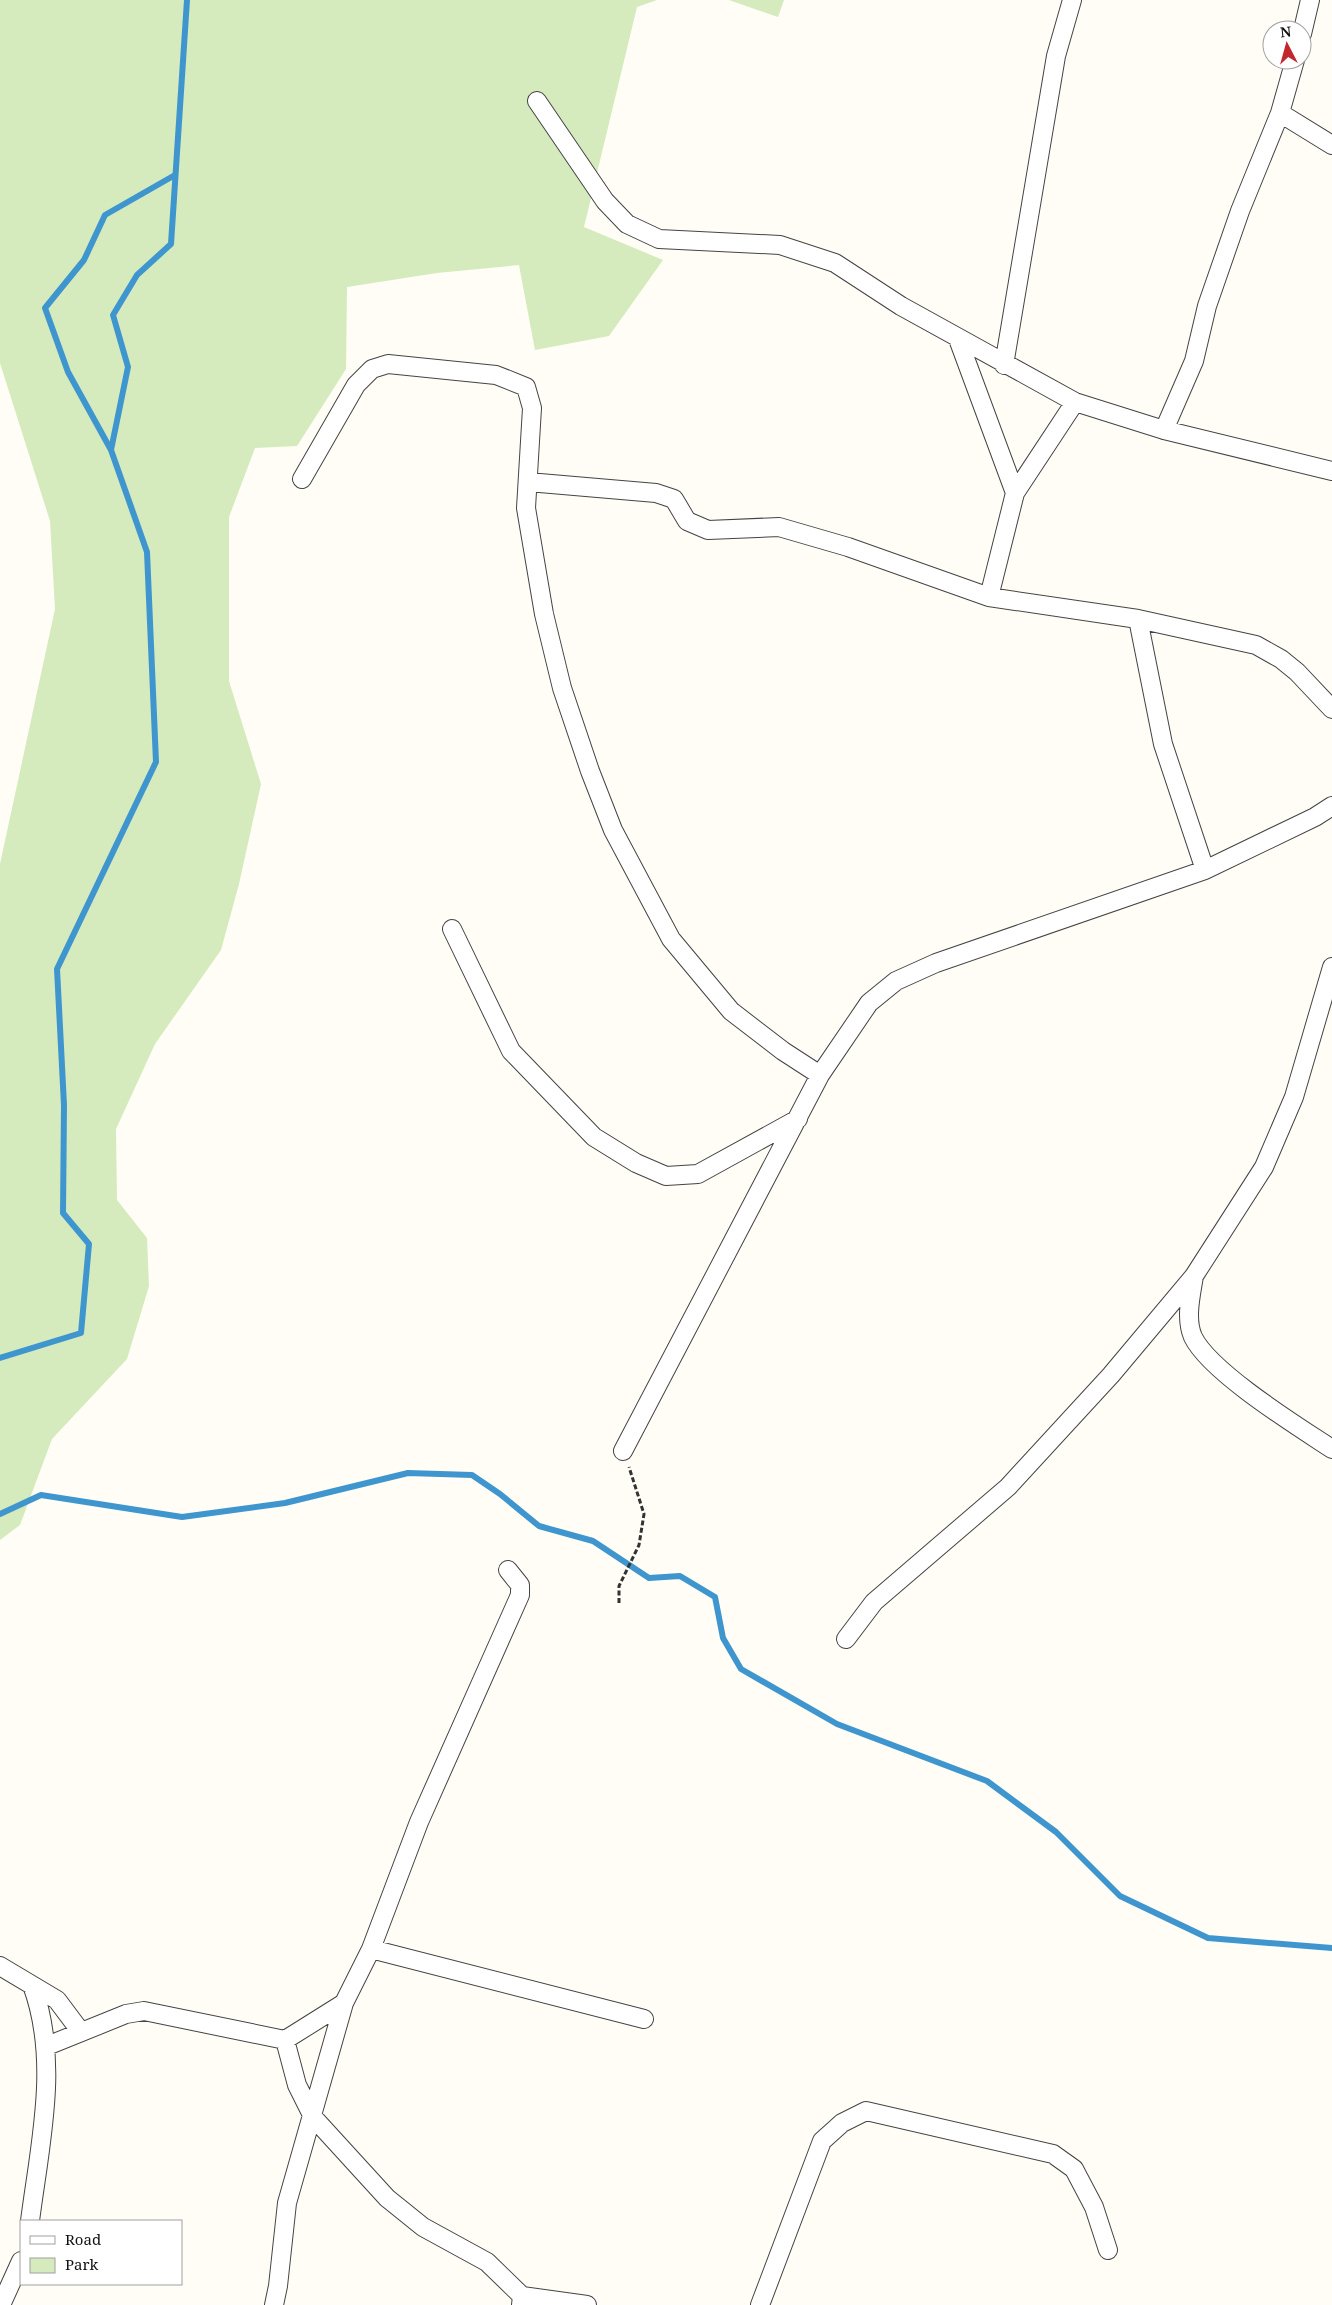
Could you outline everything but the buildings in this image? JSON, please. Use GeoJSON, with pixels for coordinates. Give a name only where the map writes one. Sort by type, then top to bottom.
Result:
{"type":"FeatureCollection","features":[{"type":"Feature","properties":{"kind":"street"},"geometry":{"type":"LineString","coordinates":[[1004,365],[1056,56],[1072,0]]}},
{"type":"Feature","properties":{"kind":"street"},"geometry":{"type":"LineString","coordinates":[[1305,20],[1310,0]]}},
{"type":"Feature","properties":{"kind":"street"},"geometry":{"type":"LineString","coordinates":[[1164,430],[1194,362],[1207,306],[1240,211],[1280,113],[1292,70]]}},
{"type":"Feature","properties":{"kind":"street"},"geometry":{"type":"LineString","coordinates":[[536,101],[605,201],[627,224],[659,239],[780,245],[835,263],[901,306],[1004,365],[1075,402],[1164,430],[1332,470]]}},
{"type":"Feature","properties":{"kind":"street"},"geometry":{"type":"LineString","coordinates":[[1280,113],[1332,145]]}},
{"type":"Feature","properties":{"kind":"street"},"geometry":{"type":"LineString","coordinates":[[958,339],[1015,493]]}},
{"type":"Feature","properties":{"kind":"street"},"geometry":{"type":"LineString","coordinates":[[302,479],[356,385],[372,369],[388,364],[496,375],[526,387],[532,408],[526,508],[544,614],[562,688],[590,771],[613,830],[671,939],[731,1010],[783,1051],[820,1075]]}},
{"type":"Feature","properties":{"kind":"street"},"geometry":{"type":"LineString","coordinates":[[989,597],[1015,493],[1075,402]]}},
{"type":"Feature","properties":{"kind":"street"},"geometry":{"type":"LineString","coordinates":[[528,482],[656,493],[674,499],[687,521],[708,530],[779,528],[848,547],[989,597],[1138,619],[1256,645],[1281,659],[1297,672],[1332,709]]}},
{"type":"Feature","properties":{"kind":"street"},"geometry":{"type":"LineString","coordinates":[[1138,619],[1164,744],[1205,870]]}},
{"type":"Feature","properties":{"kind":"street"},"geometry":{"type":"LineString","coordinates":[[624,1451],[820,1075],[869,1003],[896,980],[936,963],[1205,870],[1315,817],[1332,806]]}},
{"type":"Feature","properties":{"kind":"street"},"geometry":{"type":"LineString","coordinates":[[452,929],[511,1051],[594,1137],[636,1162],[666,1176],[698,1174],[798,1119]]}},
{"type":"Feature","properties":{"kind":"street"},"geometry":{"type":"LineString","coordinates":[[846,1639],[874,1602],[1008,1487],[1111,1376],[1194,1276],[1264,1167],[1294,1098],[1332,967]]}},
{"type":"Feature","properties":{"kind":"street"},"geometry":{"type":"LineString","coordinates":[[1194,1276],[1189,1311],[1193,1336],[1215,1367],[1332,1449]]}},
{"type":"Feature","properties":{"kind":"street"},"geometry":{"type":"LineString","coordinates":[[274,2305],[278,2286],[287,2203],[344,2003],[372,1949],[419,1822],[520,1595],[520,1585],[508,1570]]}},
{"type":"Feature","properties":{"kind":"street"},"geometry":{"type":"LineString","coordinates":[[372,1949],[644,2019]]}},
{"type":"Feature","properties":{"kind":"street"},"geometry":{"type":"LineString","coordinates":[[0,1966],[57,2000],[81,2032]]}},
{"type":"Feature","properties":{"kind":"street"},"geometry":{"type":"LineString","coordinates":[[30,2220],[46,2093],[47,2046],[32,1985]]}},
{"type":"Feature","properties":{"kind":"street"},"geometry":{"type":"LineString","coordinates":[[47,2046],[126,2014],[144,2011],[285,2040],[344,2003]]}},
{"type":"Feature","properties":{"kind":"street"},"geometry":{"type":"LineString","coordinates":[[285,2040],[298,2085],[313,2117],[387,2198],[423,2227],[487,2262],[522,2301],[587,2305]]}},
{"type":"Feature","properties":{"kind":"street"},"geometry":{"type":"LineString","coordinates":[[760,2305],[822,2141],[842,2123],[866,2111],[1053,2154],[1074,2169],[1094,2208],[1108,2250]]}},
{"type":"Feature","properties":{"kind":"street"},"geometry":{"type":"LineString","coordinates":[[1,2305],[20,2263]]}},
{"type":"Feature","properties":{"kind":"path"},"geometry":{"type":"LineString","coordinates":[[619,1603],[619,1586],[639,1545],[644,1514],[624,1451]]}},
{"type":"Feature","properties":{"kind":"green space"},"geometry":{"type":"Polygon","coordinates":[[[0,0],[657,0],[637,7],[584,227],[663,260],[609,336],[535,350],[519,265],[437,273],[347,287],[346,369],[297,446],[255,448],[229,517],[229,681],[261,784],[239,884],[221,950],[155,1044],[116,1129],[117,1200],[147,1238],[149,1286],[127,1359],[52,1439],[20,1525],[0,1540],[0,864],[55,609],[50,521],[0,363],[0,0]]]}},
{"type":"Feature","properties":{"kind":"green space"},"geometry":{"type":"Polygon","coordinates":[[[729,0],[784,0],[778,17],[729,0]]]}},
{"type":"Feature","properties":{"kind":"waterway"},"geometry":{"type":"LineString","coordinates":[[0,1358],[81,1333],[89,1244],[63,1213],[64,1105],[57,969],[156,762],[147,552],[111,450],[128,367],[113,315],[137,275],[171,244],[187,0]]}},
{"type":"Feature","properties":{"kind":"waterway"},"geometry":{"type":"LineString","coordinates":[[111,450],[68,372],[45,308],[84,260],[105,215],[175,175]]}},
{"type":"Feature","properties":{"kind":"waterway"},"geometry":{"type":"LineString","coordinates":[[0,1514],[41,1495],[182,1517],[285,1503],[408,1473],[472,1475],[500,1494],[539,1526],[593,1541],[649,1578],[680,1576],[715,1597],[723,1638],[741,1669],[837,1724],[987,1781],[1056,1832],[1120,1896],[1208,1938],[1332,1948]]}}]}
